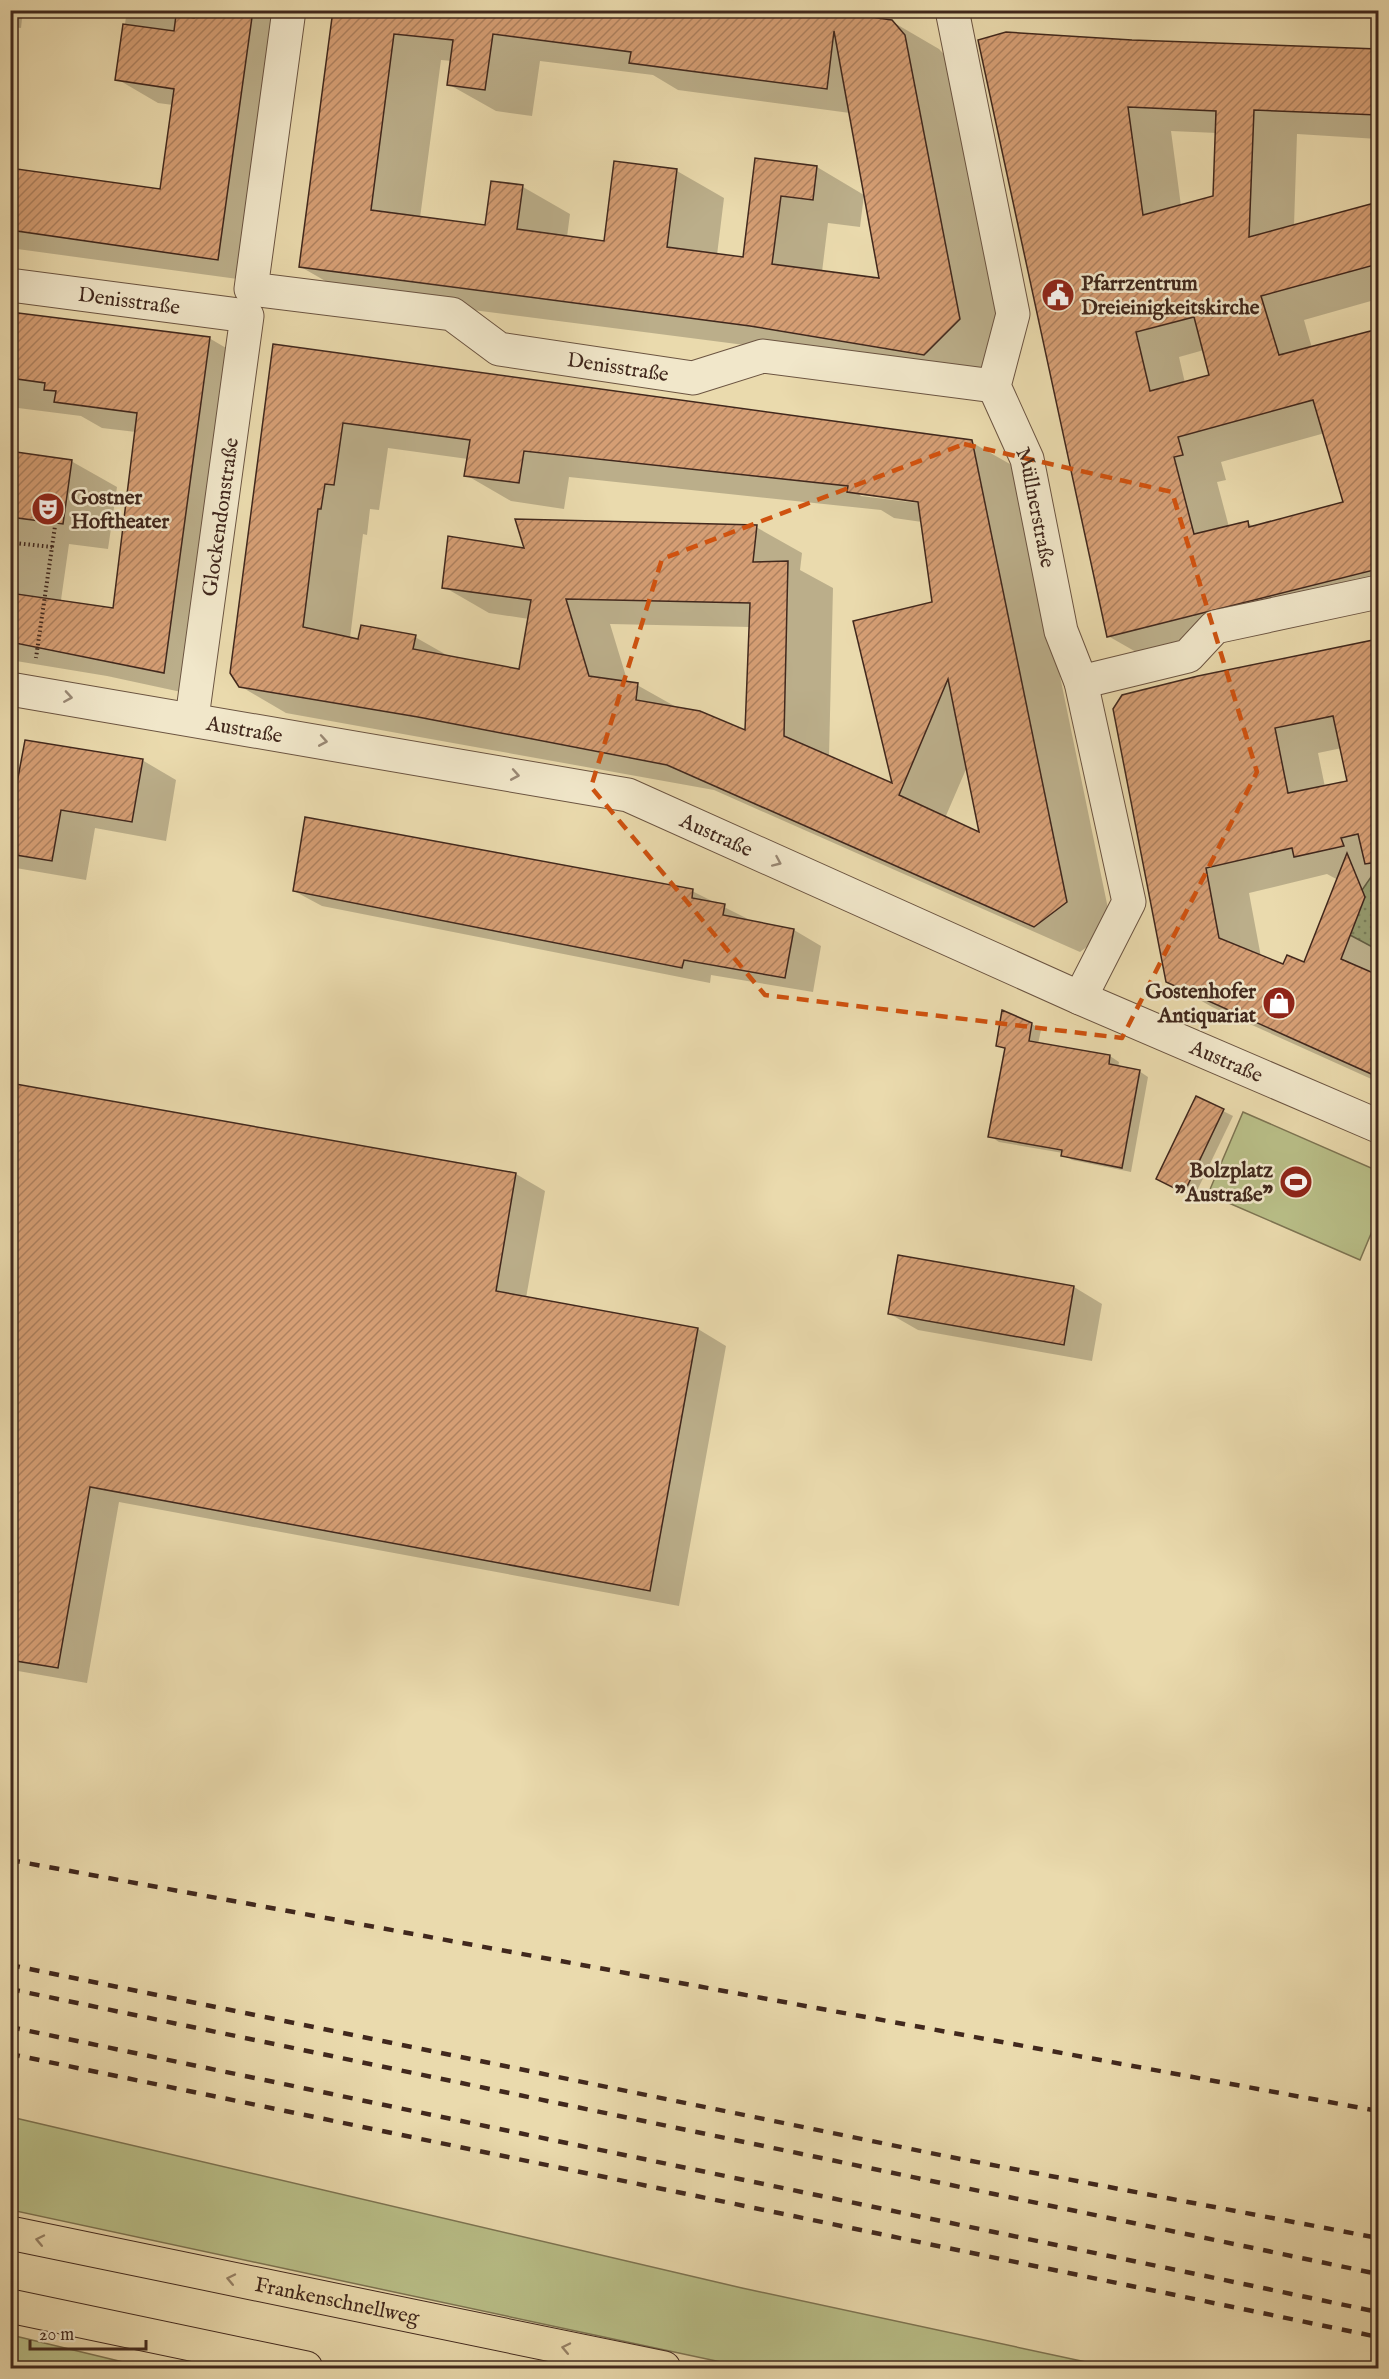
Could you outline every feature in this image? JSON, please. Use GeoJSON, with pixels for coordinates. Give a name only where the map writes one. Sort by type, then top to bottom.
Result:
{"type":"FeatureCollection","features":[{"type":"Feature","properties":{"kind":"highway","name":"Frankenschnellweg"},"geometry":{"type":"LineString","coordinates":[[10,2233],[664,2368]]}},
{"type":"Feature","properties":{"kind":"highway"},"geometry":{"type":"LineString","coordinates":[[10,2306],[306,2368]]}},
{"type":"Feature","properties":{"kind":"street","name":"Glockendonstraße"},"geometry":{"type":"LineString","coordinates":[[192,718],[289,10]]}},
{"type":"Feature","properties":{"kind":"street"},"geometry":{"type":"LineString","coordinates":[[952,10],[1013,314],[994,386]]}},
{"type":"Feature","properties":{"kind":"street","name":"Denisstraße"},"geometry":{"type":"LineString","coordinates":[[10,285],[249,303],[452,314],[499,349],[693,378],[763,356],[994,386]]}},
{"type":"Feature","properties":{"kind":"street","name":"Müllnerstraße"},"geometry":{"type":"LineString","coordinates":[[994,386],[1027,459],[1061,631],[1081,682],[1129,902],[1080,998]]}},
{"type":"Feature","properties":{"kind":"street"},"geometry":{"type":"LineString","coordinates":[[1081,682],[1188,656],[1215,627],[1378,592]]}},
{"type":"Feature","properties":{"kind":"street","name":"Austraße"},"geometry":{"type":"LineString","coordinates":[[21,690],[628,795],[1080,998],[1378,1126]]}},
{"type":"Feature","properties":{"kind":"path"},"geometry":{"type":"LineString","coordinates":[[21,690],[55,526]]}},
{"type":"Feature","properties":{"kind":"path"},"geometry":{"type":"LineString","coordinates":[[15,543],[52,547]]}},
{"type":"Feature","properties":{"kind":"highlighted area"},"geometry":{"type":"Polygon","coordinates":[[[964,444],[1172,492],[1257,772],[1122,1038],[765,995],[591,787],[662,559],[964,444]]]}},
{"type":"Feature","properties":{"kind":"green space"},"geometry":{"type":"Polygon","coordinates":[[[1378,867],[1378,950],[1350,935],[1362,890],[1378,867]]]}},
{"type":"Feature","properties":{"kind":"green space","name":"Bolzplatz \"Austraße\""},"geometry":{"type":"Polygon","coordinates":[[[1243,1112],[1378,1171],[1378,1217],[1360,1260],[1208,1194],[1243,1112]]]}},
{"type":"Feature","properties":{"kind":"green space"},"geometry":{"type":"Polygon","coordinates":[[[11,2117],[742,2288],[1114,2368],[749,2368],[11,2210],[11,2117]]]}},
{"type":"Feature","properties":{"kind":"green space"},"geometry":{"type":"Polygon","coordinates":[[[11,2335],[148,2368],[11,2368],[11,2335]]]}},
{"type":"Feature","properties":{"kind":"building"},"geometry":{"type":"Polygon","coordinates":[[[195,10],[253,10],[218,260],[10,230],[10,168],[160,189],[174,89],[115,80],[123,24],[174,31],[176,15],[194,18],[195,10]]]}},
{"type":"Feature","properties":{"kind":"building"},"geometry":{"type":"Polygon","coordinates":[[[333,10],[819,10],[892,20],[905,35],[960,319],[924,355],[750,326],[299,267],[333,10]],[[834,31],[827,89],[629,63],[631,52],[493,34],[485,90],[447,85],[453,40],[394,34],[371,210],[485,225],[491,181],[523,185],[517,229],[604,241],[614,161],[677,169],[667,247],[743,257],[755,158],[817,166],[813,200],[781,196],[772,264],[879,278],[834,31]]]}},
{"type":"Feature","properties":{"kind":"building"},"geometry":{"type":"Polygon","coordinates":[[[1006,32],[1132,40],[1378,49],[1378,115],[1254,110],[1249,237],[1378,202],[1378,264],[1261,296],[1279,355],[1378,329],[1378,569],[1107,637],[978,40],[1006,32]],[[1128,107],[1143,215],[1213,196],[1216,111],[1128,107]],[[1194,317],[1136,332],[1150,391],[1209,375],[1194,317]],[[1313,400],[1178,437],[1183,455],[1174,457],[1194,534],[1248,521],[1249,527],[1343,502],[1313,400]]]}},
{"type":"Feature","properties":{"kind":"building"},"geometry":{"type":"Polygon","coordinates":[[[10,312],[210,337],[164,673],[10,642],[10,593],[113,608],[137,413],[54,402],[56,391],[44,390],[45,383],[10,378],[10,312]]]}},
{"type":"Feature","properties":{"kind":"building"},"geometry":{"type":"Polygon","coordinates":[[[273,344],[972,440],[1067,902],[1034,927],[667,765],[418,717],[239,687],[230,673],[273,344]],[[343,423],[334,485],[325,484],[321,509],[318,509],[303,627],[358,639],[361,625],[416,635],[413,649],[519,669],[531,600],[442,588],[448,536],[524,548],[515,519],[757,525],[753,562],[788,561],[784,736],[892,783],[853,621],[932,602],[918,502],[847,492],[848,486],[524,451],[519,483],[464,476],[470,440],[343,423]],[[566,599],[589,676],[638,683],[636,700],[700,711],[745,730],[750,603],[566,599]],[[948,679],[899,795],[979,832],[948,679]]]}},
{"type":"Feature","properties":{"kind":"building"},"geometry":{"type":"Polygon","coordinates":[[[16,452],[72,460],[63,524],[10,517],[10,490],[16,452]]]}},
{"type":"Feature","properties":{"kind":"building"},"geometry":{"type":"Polygon","coordinates":[[[1378,639],[1378,862],[1365,864],[1358,834],[1341,838],[1344,846],[1294,857],[1292,848],[1206,868],[1219,938],[1283,964],[1287,955],[1304,962],[1347,853],[1365,897],[1341,959],[1378,975],[1378,1077],[1166,982],[1113,709],[1122,695],[1198,676],[1378,639]],[[1333,716],[1275,728],[1288,793],[1347,781],[1333,716]]]}},
{"type":"Feature","properties":{"kind":"building"},"geometry":{"type":"Polygon","coordinates":[[[25,740],[143,759],[132,822],[61,810],[52,861],[10,854],[10,782],[17,783],[25,740]]]}},
{"type":"Feature","properties":{"kind":"building"},"geometry":{"type":"Polygon","coordinates":[[[305,817],[693,889],[692,898],[725,904],[723,915],[794,929],[785,978],[684,960],[682,968],[293,891],[305,817]]]}},
{"type":"Feature","properties":{"kind":"building"},"geometry":{"type":"Polygon","coordinates":[[[1002,1010],[1032,1023],[1029,1041],[1110,1055],[1109,1064],[1140,1070],[1122,1168],[1061,1156],[1062,1150],[988,1137],[1005,1048],[996,1046],[1002,1010]]]}},
{"type":"Feature","properties":{"kind":"building"},"geometry":{"type":"Polygon","coordinates":[[[10,1083],[516,1173],[496,1291],[698,1328],[650,1591],[90,1487],[58,1668],[10,1660],[10,1083]]]}},
{"type":"Feature","properties":{"kind":"building"},"geometry":{"type":"Polygon","coordinates":[[[1196,1096],[1224,1109],[1184,1193],[1156,1179],[1196,1096]]]}},
{"type":"Feature","properties":{"kind":"building"},"geometry":{"type":"Polygon","coordinates":[[[898,1255],[1074,1286],[1064,1345],[888,1314],[898,1255]]]}},
{"type":"Feature","properties":{"kind":"railway"},"geometry":{"type":"LineString","coordinates":[[10,1860],[1378,2111]]}},
{"type":"Feature","properties":{"kind":"railway"},"geometry":{"type":"LineString","coordinates":[[10,1965],[945,2156],[1378,2238]]}},
{"type":"Feature","properties":{"kind":"railway"},"geometry":{"type":"LineString","coordinates":[[10,1989],[1378,2274]]}},
{"type":"Feature","properties":{"kind":"railway"},"geometry":{"type":"LineString","coordinates":[[10,2027],[1378,2312]]}},
{"type":"Feature","properties":{"kind":"railway"},"geometry":{"type":"LineString","coordinates":[[10,2054],[1378,2337]]}},
{"type":"Feature","properties":{"kind":"place","name":"Pfarrzentrum Dreieinigkeitskirche"},"geometry":{"type":"Point","coordinates":[1058,295]}},
{"type":"Feature","properties":{"kind":"place","name":"Gostner Hoftheater"},"geometry":{"type":"Point","coordinates":[48,509]}},
{"type":"Feature","properties":{"kind":"place","name":"Gostenhofer Antiquariat"},"geometry":{"type":"Point","coordinates":[1279,1003]}},
{"type":"Feature","properties":{"kind":"place","name":"Bolzplatz \"Austraße\""},"geometry":{"type":"Point","coordinates":[1296,1182]}}]}
